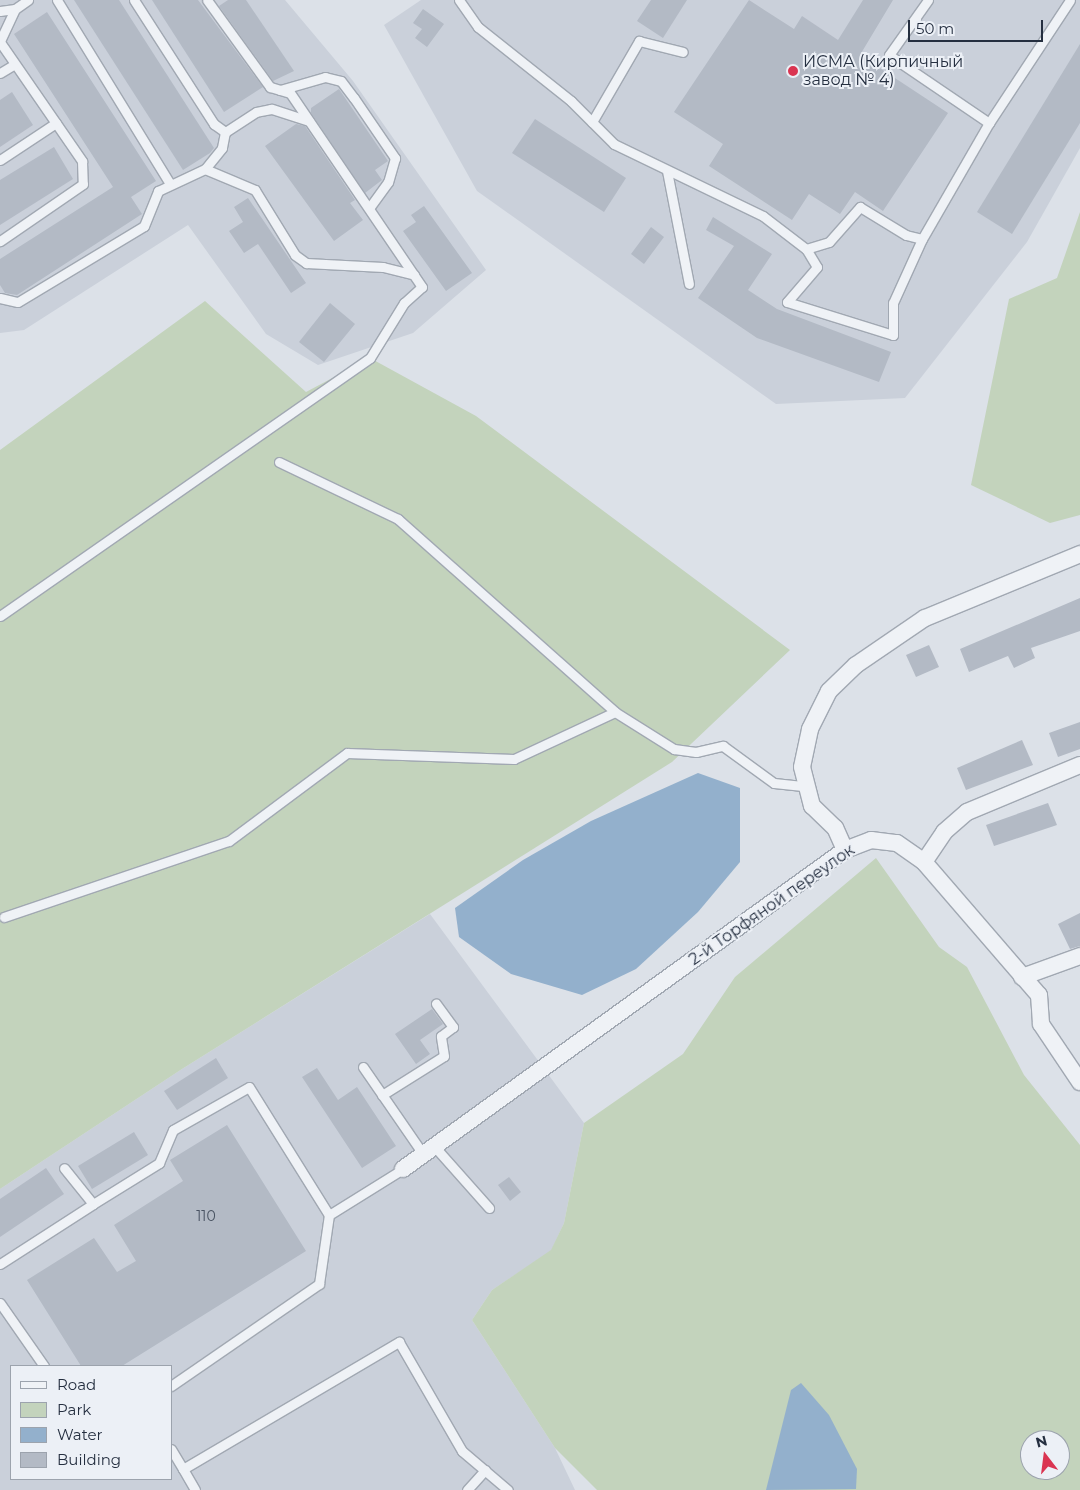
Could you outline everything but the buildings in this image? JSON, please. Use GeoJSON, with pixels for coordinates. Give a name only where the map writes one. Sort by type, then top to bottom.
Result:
{"type":"FeatureCollection","features":[{"type":"Feature","properties":{"kind":"street"},"geometry":{"type":"LineString","coordinates":[[845,850],[834,828],[812,806],[805,786],[804,751],[818,710],[829,691],[856,665],[925,618],[1080,554]]}},
{"type":"Feature","properties":{"kind":"street"},"geometry":{"type":"LineString","coordinates":[[924,862],[944,832],[966,812],[1080,765]]}},
{"type":"Feature","properties":{"kind":"street","name":"2-й Торфяной переулок"},"geometry":{"type":"LineString","coordinates":[[403,1169],[845,850],[871,840],[886,840],[924,862],[1022,978],[1040,995],[1041,1024],[1080,1082]]}},
{"type":"Feature","properties":{"kind":"street"},"geometry":{"type":"LineString","coordinates":[[1022,978],[1080,956]]}},
{"type":"Feature","properties":{"kind":"lane"},"geometry":{"type":"LineString","coordinates":[[0,11],[15,9],[28,0]]}},
{"type":"Feature","properties":{"kind":"lane"},"geometry":{"type":"LineString","coordinates":[[57,0],[169,182]]}},
{"type":"Feature","properties":{"kind":"lane"},"geometry":{"type":"LineString","coordinates":[[134,0],[214,124],[225,132]]}},
{"type":"Feature","properties":{"kind":"lane"},"geometry":{"type":"LineString","coordinates":[[0,616],[370,358],[404,303],[422,287],[370,207],[290,93],[270,87],[208,0]]}},
{"type":"Feature","properties":{"kind":"lane"},"geometry":{"type":"LineString","coordinates":[[460,0],[478,27],[592,122],[614,144],[763,216],[806,249],[817,267],[787,302],[893,335],[893,303],[922,239],[989,123],[1070,0]]}},
{"type":"Feature","properties":{"kind":"lane"},"geometry":{"type":"LineString","coordinates":[[928,0],[889,55],[989,123]]}},
{"type":"Feature","properties":{"kind":"lane"},"geometry":{"type":"LineString","coordinates":[[0,241],[83,184],[82,162],[0,41],[15,9]]}},
{"type":"Feature","properties":{"kind":"lane"},"geometry":{"type":"LineString","coordinates":[[592,122],[639,41],[683,52]]}},
{"type":"Feature","properties":{"kind":"lane"},"geometry":{"type":"LineString","coordinates":[[0,73],[15,64]]}},
{"type":"Feature","properties":{"kind":"lane"},"geometry":{"type":"LineString","coordinates":[[280,90],[325,77],[341,81],[395,158],[388,182],[370,207]]}},
{"type":"Feature","properties":{"kind":"lane"},"geometry":{"type":"LineString","coordinates":[[0,298],[18,302],[144,226],[158,191],[169,182],[205,169],[222,148],[225,132],[256,112],[271,109],[309,121]]}},
{"type":"Feature","properties":{"kind":"lane"},"geometry":{"type":"LineString","coordinates":[[0,160],[56,123]]}},
{"type":"Feature","properties":{"kind":"lane"},"geometry":{"type":"LineString","coordinates":[[205,169],[255,190],[295,255],[306,263],[383,267],[414,275]]}},
{"type":"Feature","properties":{"kind":"lane"},"geometry":{"type":"LineString","coordinates":[[667,171],[690,284]]}},
{"type":"Feature","properties":{"kind":"lane"},"geometry":{"type":"LineString","coordinates":[[806,249],[828,242],[860,207],[906,235],[922,239]]}},
{"type":"Feature","properties":{"kind":"lane"},"geometry":{"type":"LineString","coordinates":[[279,462],[398,519],[615,712],[674,748],[696,752],[723,746],[774,783],[805,786]]}},
{"type":"Feature","properties":{"kind":"lane"},"geometry":{"type":"LineString","coordinates":[[4,917],[229,841],[346,753],[514,759],[615,712]]}},
{"type":"Feature","properties":{"kind":"lane"},"geometry":{"type":"LineString","coordinates":[[382,1095],[444,1056],[441,1036],[453,1028],[436,1004]]}},
{"type":"Feature","properties":{"kind":"lane"},"geometry":{"type":"LineString","coordinates":[[363,1067],[382,1095],[428,1150],[489,1208]]}},
{"type":"Feature","properties":{"kind":"lane"},"geometry":{"type":"LineString","coordinates":[[0,1264],[159,1163],[174,1130],[250,1086],[329,1215],[319,1284],[172,1385]]}},
{"type":"Feature","properties":{"kind":"lane"},"geometry":{"type":"LineString","coordinates":[[64,1168],[93,1204]]}},
{"type":"Feature","properties":{"kind":"lane"},"geometry":{"type":"LineString","coordinates":[[329,1215],[403,1169]]}},
{"type":"Feature","properties":{"kind":"lane"},"geometry":{"type":"LineString","coordinates":[[0,1303],[43,1365]]}},
{"type":"Feature","properties":{"kind":"lane"},"geometry":{"type":"LineString","coordinates":[[183,1469],[399,1342],[462,1451],[508,1490]]}},
{"type":"Feature","properties":{"kind":"lane"},"geometry":{"type":"LineString","coordinates":[[172,1450],[195,1490]]}},
{"type":"Feature","properties":{"kind":"lane"},"geometry":{"type":"LineString","coordinates":[[467,1490],[484,1470]]}},
{"type":"Feature","properties":{"kind":"shaded area"},"geometry":{"type":"Polygon","coordinates":[[[0,0],[285,0],[353,81],[486,270],[413,333],[318,365],[266,334],[188,225],[24,330],[0,333],[0,0]]]}},
{"type":"Feature","properties":{"kind":"shaded area"},"geometry":{"type":"Polygon","coordinates":[[[421,0],[1080,0],[1080,148],[1027,242],[905,398],[776,404],[477,191],[384,25],[421,0]]]}},
{"type":"Feature","properties":{"kind":"shaded area"},"geometry":{"type":"Polygon","coordinates":[[[430,914],[584,1123],[564,1223],[551,1251],[492,1290],[472,1320],[555,1448],[575,1490],[0,1490],[0,1189],[182,1069],[430,914]]]}},
{"type":"Feature","properties":{"kind":"green space"},"geometry":{"type":"Polygon","coordinates":[[[1080,212],[1080,515],[1050,523],[971,485],[1009,299],[1057,278],[1080,212]]]}},
{"type":"Feature","properties":{"kind":"green space"},"geometry":{"type":"Polygon","coordinates":[[[205,301],[306,392],[370,358],[476,416],[790,650],[672,762],[182,1069],[0,1189],[0,450],[205,301]]]}},
{"type":"Feature","properties":{"kind":"green space"},"geometry":{"type":"Polygon","coordinates":[[[876,858],[939,947],[967,967],[1024,1075],[1080,1145],[1080,1490],[597,1490],[555,1448],[472,1320],[492,1290],[551,1250],[564,1223],[584,1123],[683,1054],[735,977],[876,858]]]}},
{"type":"Feature","properties":{"kind":"water"},"geometry":{"type":"Polygon","coordinates":[[[698,773],[740,788],[740,862],[698,912],[636,969],[582,995],[511,974],[459,937],[455,908],[523,860],[591,821],[698,773]]]}},
{"type":"Feature","properties":{"kind":"water"},"geometry":{"type":"Polygon","coordinates":[[[801,1383],[829,1415],[857,1469],[856,1489],[766,1490],[791,1390],[801,1383]]]}},
{"type":"Feature","properties":{"kind":"place","name":"ИСМА (Кирпичный завод № 4)"},"geometry":{"type":"Point","coordinates":[793,71]}}]}
